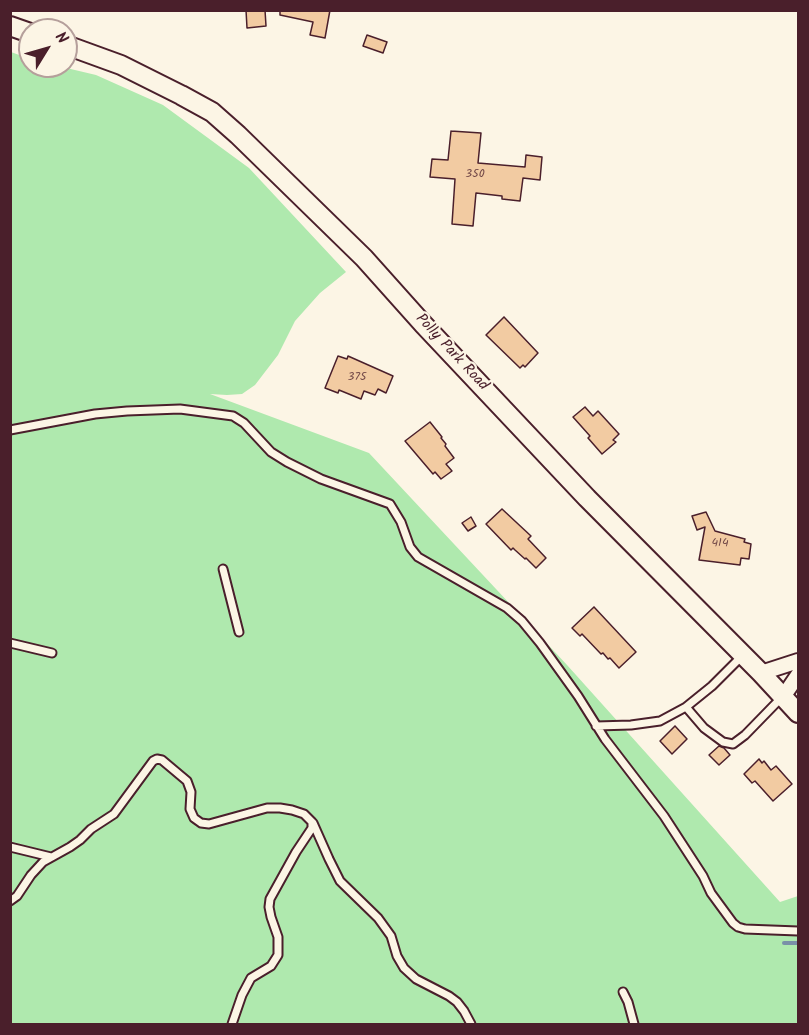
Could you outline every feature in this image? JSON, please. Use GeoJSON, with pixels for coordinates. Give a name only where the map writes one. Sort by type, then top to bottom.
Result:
{"type":"FeatureCollection","features":[{"type":"Feature","properties":{"kind":"street","name":"Polly Park Road"},"geometry":{"type":"LineString","coordinates":[[78,49],[121,65],[181,95],[212,112],[238,135],[364,258],[587,498],[798,713]]}},
{"type":"Feature","properties":{"kind":"street"},"geometry":{"type":"LineString","coordinates":[[761,673],[798,661]]}},
{"type":"Feature","properties":{"kind":"street"},"geometry":{"type":"LineString","coordinates":[[783,696],[798,675]]}},
{"type":"Feature","properties":{"kind":"lane"},"geometry":{"type":"LineString","coordinates":[[10,430],[95,414],[128,411],[180,409],[233,416],[244,423],[271,452],[287,462],[321,479],[390,504],[410,547],[418,557],[507,608],[522,621],[578,696],[614,752],[664,816],[703,876],[711,893],[733,923],[745,929],[798,931]]}},
{"type":"Feature","properties":{"kind":"lane"},"geometry":{"type":"LineString","coordinates":[[223,569],[239,632]]}},
{"type":"Feature","properties":{"kind":"lane"},"geometry":{"type":"LineString","coordinates":[[10,643],[52,653]]}},
{"type":"Feature","properties":{"kind":"lane"},"geometry":{"type":"LineString","coordinates":[[596,726],[660,721],[686,707],[712,686],[743,655]]}},
{"type":"Feature","properties":{"kind":"lane"},"geometry":{"type":"LineString","coordinates":[[686,707],[704,728],[723,742],[733,744],[745,735],[783,696]]}},
{"type":"Feature","properties":{"kind":"lane"},"geometry":{"type":"LineString","coordinates":[[10,901],[17,896],[35,869],[43,862],[70,847],[91,829],[114,814],[153,761],[162,760],[187,781],[191,792],[192,814],[201,824],[209,824],[255,811],[280,808],[298,811],[309,818],[340,881],[378,918],[391,936],[397,956],[404,968],[416,979],[457,1002],[471,1024]]}},
{"type":"Feature","properties":{"kind":"lane"},"geometry":{"type":"LineString","coordinates":[[232,1024],[242,995],[251,978],[271,966],[278,955],[278,937],[269,907],[270,898],[312,828],[312,822]]}},
{"type":"Feature","properties":{"kind":"lane"},"geometry":{"type":"LineString","coordinates":[[10,847],[51,857]]}},
{"type":"Feature","properties":{"kind":"lane"},"geometry":{"type":"LineString","coordinates":[[623,992],[634,1024]]}},
{"type":"Feature","properties":{"kind":"green space"},"geometry":{"type":"Polygon","coordinates":[[[11,52],[18,55],[18,78],[78,78],[78,71],[96,75],[163,105],[249,168],[346,272],[320,293],[295,321],[278,355],[255,385],[242,394],[210,394],[369,453],[567,665],[780,902],[798,896],[798,1024],[11,1024],[11,52]]]}},
{"type":"Feature","properties":{"kind":"building"},"geometry":{"type":"Polygon","coordinates":[[[246,10],[265,10],[266,26],[247,28],[246,10]]]}},
{"type":"Feature","properties":{"kind":"building"},"geometry":{"type":"Polygon","coordinates":[[[280,10],[330,10],[325,38],[310,35],[313,22],[280,15],[280,10]]]}},
{"type":"Feature","properties":{"kind":"building"},"geometry":{"type":"Polygon","coordinates":[[[367,35],[387,42],[383,53],[363,46],[367,35]]]}},
{"type":"Feature","properties":{"kind":"building"},"geometry":{"type":"Polygon","coordinates":[[[451,131],[481,133],[478,163],[525,167],[526,155],[542,157],[540,180],[523,178],[520,201],[476,193],[473,226],[452,224],[455,179],[430,177],[432,159],[448,160],[451,131]]]}},
{"type":"Feature","properties":{"kind":"building"},"geometry":{"type":"Polygon","coordinates":[[[504,317],[538,353],[525,367],[523,365],[520,368],[486,335],[504,317]]]}},
{"type":"Feature","properties":{"kind":"building"},"geometry":{"type":"Polygon","coordinates":[[[338,356],[347,359],[348,356],[393,376],[386,393],[378,389],[375,395],[364,391],[361,399],[339,390],[338,393],[325,388],[338,356]]]}},
{"type":"Feature","properties":{"kind":"building"},"geometry":{"type":"Polygon","coordinates":[[[585,407],[593,416],[598,411],[619,434],[613,440],[616,442],[602,454],[573,417],[585,407]]]}},
{"type":"Feature","properties":{"kind":"building"},"geometry":{"type":"Polygon","coordinates":[[[430,422],[454,458],[446,464],[452,471],[441,479],[435,472],[433,474],[405,441],[430,422]]]}},
{"type":"Feature","properties":{"kind":"building"},"geometry":{"type":"Polygon","coordinates":[[[502,509],[531,536],[528,539],[546,558],[536,568],[513,548],[511,550],[486,524],[502,509]]]}},
{"type":"Feature","properties":{"kind":"building"},"geometry":{"type":"Polygon","coordinates":[[[706,512],[715,531],[745,539],[744,542],[751,544],[749,559],[741,558],[740,565],[699,560],[705,527],[697,530],[692,516],[706,512]]]}},
{"type":"Feature","properties":{"kind":"building"},"geometry":{"type":"Polygon","coordinates":[[[471,517],[476,526],[468,531],[462,523],[471,517]]]}},
{"type":"Feature","properties":{"kind":"building"},"geometry":{"type":"Polygon","coordinates":[[[594,607],[636,652],[619,668],[610,658],[601,654],[582,634],[580,636],[572,628],[594,607]]]}},
{"type":"Feature","properties":{"kind":"building"},"geometry":{"type":"Polygon","coordinates":[[[675,726],[687,739],[672,754],[660,741],[675,726]]]}},
{"type":"Feature","properties":{"kind":"building"},"geometry":{"type":"Polygon","coordinates":[[[719,746],[730,755],[719,765],[709,755],[719,746]]]}},
{"type":"Feature","properties":{"kind":"building"},"geometry":{"type":"Polygon","coordinates":[[[759,759],[762,763],[764,761],[771,770],[776,766],[792,784],[773,801],[755,781],[752,783],[744,774],[759,759]]]}},
{"type":"Feature","properties":{"kind":"waterway"},"geometry":{"type":"LineString","coordinates":[[784,943],[798,943]]}}]}
